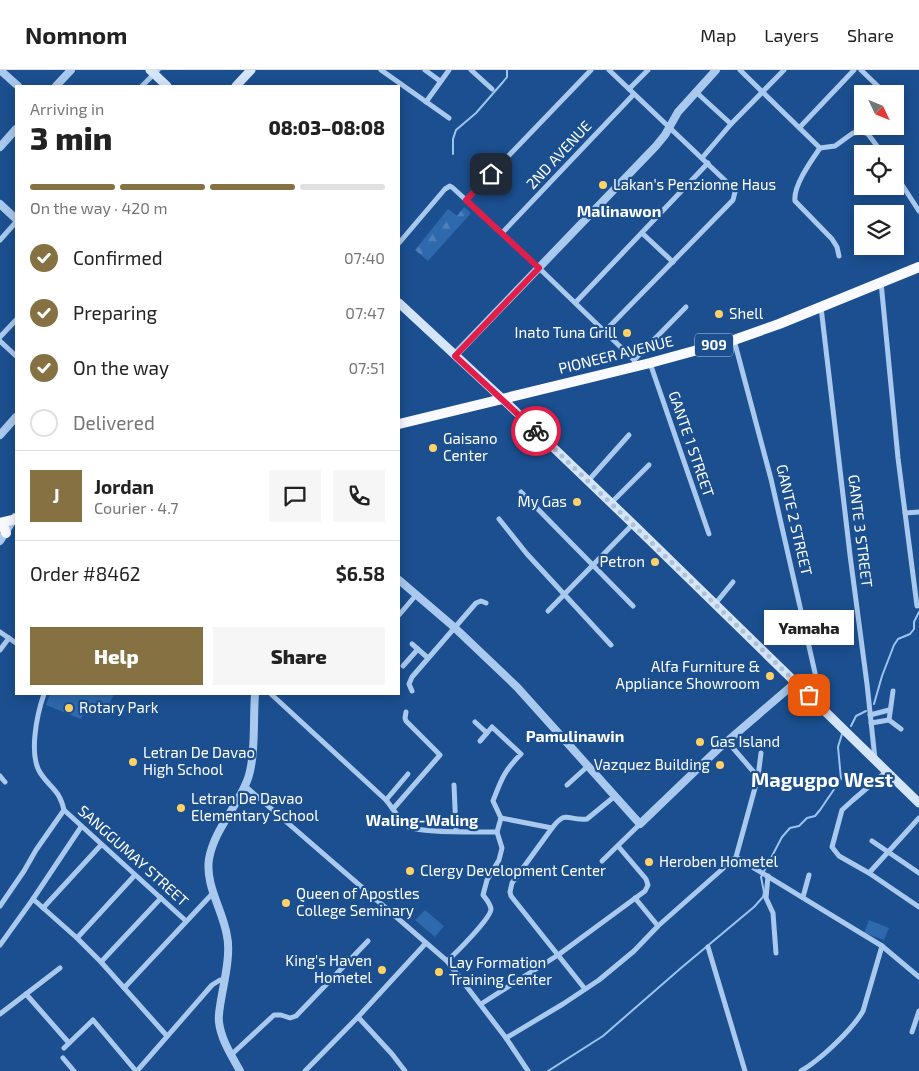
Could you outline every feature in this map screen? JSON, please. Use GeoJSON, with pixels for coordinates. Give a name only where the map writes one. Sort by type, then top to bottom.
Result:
{"type":"FeatureCollection","features":[{"type":"Feature","properties":{"kind":"highway","name":"PIONEER AVENUE"},"geometry":{"type":"LineString","coordinates":[[400,424],[635,363],[650,363],[734,340],[779,324],[919,267]]}},
{"type":"Feature","properties":{"kind":"highway"},"geometry":{"type":"LineString","coordinates":[[3,537],[1,523],[15,518]]}},
{"type":"Feature","properties":{"kind":"main road"},"geometry":{"type":"LineString","coordinates":[[237,85],[251,70]]}},
{"type":"Feature","properties":{"kind":"main road"},"geometry":{"type":"LineString","coordinates":[[154,71],[166,85]]}},
{"type":"Feature","properties":{"kind":"main road"},"geometry":{"type":"LineString","coordinates":[[400,304],[502,398],[919,803]]}},
{"type":"Feature","properties":{"kind":"street"},"geometry":{"type":"LineString","coordinates":[[0,70],[17,85]]}},
{"type":"Feature","properties":{"kind":"street"},"geometry":{"type":"LineString","coordinates":[[57,85],[71,70]]}},
{"type":"Feature","properties":{"kind":"street"},"geometry":{"type":"LineString","coordinates":[[381,70],[450,118]]}},
{"type":"Feature","properties":{"kind":"street"},"geometry":{"type":"LineString","coordinates":[[425,70],[440,82]]}},
{"type":"Feature","properties":{"kind":"street"},"geometry":{"type":"LineString","coordinates":[[426,102],[448,70]]}},
{"type":"Feature","properties":{"kind":"street"},"geometry":{"type":"LineString","coordinates":[[471,70],[492,89]]}},
{"type":"Feature","properties":{"kind":"street"},"geometry":{"type":"LineString","coordinates":[[466,200],[591,70]]}},
{"type":"Feature","properties":{"kind":"street"},"geometry":{"type":"LineString","coordinates":[[605,332],[735,196],[733,188],[708,163],[609,70]]}},
{"type":"Feature","properties":{"kind":"street"},"geometry":{"type":"LineString","coordinates":[[629,90],[648,70]]}},
{"type":"Feature","properties":{"kind":"street"},"geometry":{"type":"LineString","coordinates":[[455,356],[656,146],[676,116],[716,70]]}},
{"type":"Feature","properties":{"kind":"street"},"geometry":{"type":"LineString","coordinates":[[740,70],[820,148]]}},
{"type":"Feature","properties":{"kind":"street"},"geometry":{"type":"LineString","coordinates":[[702,158],[731,124],[784,70]]}},
{"type":"Feature","properties":{"kind":"street"},"geometry":{"type":"LineString","coordinates":[[800,127],[854,70]]}},
{"type":"Feature","properties":{"kind":"street"},"geometry":{"type":"LineString","coordinates":[[860,70],[876,85]]}},
{"type":"Feature","properties":{"kind":"street"},"geometry":{"type":"LineString","coordinates":[[143,85],[154,71]]}},
{"type":"Feature","properties":{"kind":"street"},"geometry":{"type":"LineString","coordinates":[[696,92],[731,124]]}},
{"type":"Feature","properties":{"kind":"street","name":"2ND AVENUE"},"geometry":{"type":"LineString","coordinates":[[502,233],[634,94]]}},
{"type":"Feature","properties":{"kind":"street"},"geometry":{"type":"LineString","coordinates":[[0,147],[15,131]]}},
{"type":"Feature","properties":{"kind":"street"},"geometry":{"type":"LineString","coordinates":[[839,256],[837,247],[832,239],[795,201],[796,193],[809,164],[820,148],[835,146],[853,133],[863,132],[868,134],[876,145]]}},
{"type":"Feature","properties":{"kind":"street"},"geometry":{"type":"LineString","coordinates":[[576,302],[708,163]]}},
{"type":"Feature","properties":{"kind":"street"},"geometry":{"type":"LineString","coordinates":[[400,242],[446,188],[453,188],[576,302],[635,363],[686,307]]}},
{"type":"Feature","properties":{"kind":"street"},"geometry":{"type":"LineString","coordinates":[[904,188],[919,211]]}},
{"type":"Feature","properties":{"kind":"street"},"geometry":{"type":"LineString","coordinates":[[0,204],[15,220]]}},
{"type":"Feature","properties":{"kind":"street"},"geometry":{"type":"LineString","coordinates":[[0,240],[15,222]]}},
{"type":"Feature","properties":{"kind":"street"},"geometry":{"type":"LineString","coordinates":[[642,233],[673,262]]}},
{"type":"Feature","properties":{"kind":"street"},"geometry":{"type":"LineString","coordinates":[[881,282],[905,513],[917,606]]}},
{"type":"Feature","properties":{"kind":"street","name":"GANTE 3 STREET"},"geometry":{"type":"LineString","coordinates":[[821,306],[875,759]]}},
{"type":"Feature","properties":{"kind":"street"},"geometry":{"type":"LineString","coordinates":[[0,337],[15,321]]}},
{"type":"Feature","properties":{"kind":"street","name":"GANTE 2 STREET"},"geometry":{"type":"LineString","coordinates":[[734,340],[771,479],[823,708]]}},
{"type":"Feature","properties":{"kind":"street"},"geometry":{"type":"LineString","coordinates":[[0,341],[15,355]]}},
{"type":"Feature","properties":{"kind":"street","name":"GANTE 1 STREET"},"geometry":{"type":"LineString","coordinates":[[650,363],[709,534]]}},
{"type":"Feature","properties":{"kind":"street"},"geometry":{"type":"LineString","coordinates":[[0,435],[15,418]]}},
{"type":"Feature","properties":{"kind":"street"},"geometry":{"type":"LineString","coordinates":[[588,481],[629,435]]}},
{"type":"Feature","properties":{"kind":"street"},"geometry":{"type":"LineString","coordinates":[[611,503],[649,465]]}},
{"type":"Feature","properties":{"kind":"street"},"geometry":{"type":"LineString","coordinates":[[521,492],[634,606]]}},
{"type":"Feature","properties":{"kind":"street"},"geometry":{"type":"LineString","coordinates":[[905,513],[919,512]]}},
{"type":"Feature","properties":{"kind":"street"},"geometry":{"type":"LineString","coordinates":[[3,537],[15,518]]}},
{"type":"Feature","properties":{"kind":"street"},"geometry":{"type":"LineString","coordinates":[[499,518],[520,546],[611,645]]}},
{"type":"Feature","properties":{"kind":"street"},"geometry":{"type":"LineString","coordinates":[[548,611],[633,524]]}},
{"type":"Feature","properties":{"kind":"street"},"geometry":{"type":"LineString","coordinates":[[400,581],[454,628],[524,694],[640,824]]}},
{"type":"Feature","properties":{"kind":"street"},"geometry":{"type":"LineString","coordinates":[[715,604],[733,582]]}},
{"type":"Feature","properties":{"kind":"street"},"geometry":{"type":"LineString","coordinates":[[400,614],[416,596]]}},
{"type":"Feature","properties":{"kind":"street"},"geometry":{"type":"LineString","coordinates":[[412,691],[409,684],[410,681],[428,658],[476,603],[486,603]]}},
{"type":"Feature","properties":{"kind":"street"},"geometry":{"type":"LineString","coordinates":[[0,632],[15,642]]}},
{"type":"Feature","properties":{"kind":"street"},"geometry":{"type":"LineString","coordinates":[[0,650],[9,638]]}},
{"type":"Feature","properties":{"kind":"street"},"geometry":{"type":"LineString","coordinates":[[412,644],[428,658]]}},
{"type":"Feature","properties":{"kind":"street"},"geometry":{"type":"LineString","coordinates":[[403,666],[418,649]]}},
{"type":"Feature","properties":{"kind":"street"},"geometry":{"type":"LineString","coordinates":[[602,862],[727,741],[795,683]]}},
{"type":"Feature","properties":{"kind":"street"},"geometry":{"type":"LineString","coordinates":[[889,720],[892,691]]}},
{"type":"Feature","properties":{"kind":"street","name":"SANGGUMAY STREET"},"geometry":{"type":"LineString","coordinates":[[44,695],[36,720],[36,756],[40,773],[61,798],[64,810],[186,922]]}},
{"type":"Feature","properties":{"kind":"street"},"geometry":{"type":"LineString","coordinates":[[240,1071],[221,1032],[219,1020],[228,937],[213,893],[209,870],[211,851],[245,786],[251,766],[255,695]]}},
{"type":"Feature","properties":{"kind":"street"},"geometry":{"type":"LineString","coordinates":[[272,695],[386,800],[406,825],[424,831],[497,832]]}},
{"type":"Feature","properties":{"kind":"street"},"geometry":{"type":"LineString","coordinates":[[870,715],[889,710]]}},
{"type":"Feature","properties":{"kind":"street"},"geometry":{"type":"LineString","coordinates":[[393,809],[440,755],[406,721],[406,712]]}},
{"type":"Feature","properties":{"kind":"street"},"geometry":{"type":"LineString","coordinates":[[871,723],[889,720],[901,729]]}},
{"type":"Feature","properties":{"kind":"street"},"geometry":{"type":"LineString","coordinates":[[475,722],[487,733]]}},
{"type":"Feature","properties":{"kind":"street"},"geometry":{"type":"LineString","coordinates":[[448,961],[481,926],[491,912],[490,906],[482,895],[487,880],[499,860],[502,848],[497,832],[501,818],[494,801],[499,782],[507,769],[521,754],[492,727],[480,741]]}},
{"type":"Feature","properties":{"kind":"street"},"geometry":{"type":"LineString","coordinates":[[727,741],[758,777]]}},
{"type":"Feature","properties":{"kind":"street"},"geometry":{"type":"LineString","coordinates":[[506,1038],[585,989],[634,950],[658,926],[736,857],[758,777],[761,753]]}},
{"type":"Feature","properties":{"kind":"street"},"geometry":{"type":"LineString","coordinates":[[567,785],[588,766]]}},
{"type":"Feature","properties":{"kind":"street"},"geometry":{"type":"LineString","coordinates":[[886,771],[842,810],[832,848],[838,856],[869,873],[919,907]]}},
{"type":"Feature","properties":{"kind":"street"},"geometry":{"type":"LineString","coordinates":[[386,800],[408,774]]}},
{"type":"Feature","properties":{"kind":"street"},"geometry":{"type":"LineString","coordinates":[[0,776],[5,782]]}},
{"type":"Feature","properties":{"kind":"street"},"geometry":{"type":"LineString","coordinates":[[454,785],[456,830]]}},
{"type":"Feature","properties":{"kind":"street"},"geometry":{"type":"LineString","coordinates":[[245,786],[448,961],[506,1038],[528,1071]]}},
{"type":"Feature","properties":{"kind":"street"},"geometry":{"type":"LineString","coordinates":[[585,989],[511,896],[510,892],[512,883],[559,818],[587,819],[615,796]]}},
{"type":"Feature","properties":{"kind":"street"},"geometry":{"type":"LineString","coordinates":[[0,906],[64,810]]}},
{"type":"Feature","properties":{"kind":"street"},"geometry":{"type":"LineString","coordinates":[[501,818],[552,828]]}},
{"type":"Feature","properties":{"kind":"street"},"geometry":{"type":"LineString","coordinates":[[869,873],[919,818]]}},
{"type":"Feature","properties":{"kind":"street"},"geometry":{"type":"LineString","coordinates":[[0,945],[81,827]]}},
{"type":"Feature","properties":{"kind":"street"},"geometry":{"type":"LineString","coordinates":[[872,841],[919,873]]}},
{"type":"Feature","properties":{"kind":"street"},"geometry":{"type":"LineString","coordinates":[[43,908],[101,845]]}},
{"type":"Feature","properties":{"kind":"street"},"geometry":{"type":"LineString","coordinates":[[480,1004],[558,955],[645,891],[648,882],[618,846]]}},
{"type":"Feature","properties":{"kind":"street"},"geometry":{"type":"LineString","coordinates":[[736,857],[882,946],[919,978]]}},
{"type":"Feature","properties":{"kind":"street"},"geometry":{"type":"LineString","coordinates":[[77,938],[135,875]]}},
{"type":"Feature","properties":{"kind":"street"},"geometry":{"type":"LineString","coordinates":[[803,897],[810,875]]}},
{"type":"Feature","properties":{"kind":"street"},"geometry":{"type":"LineString","coordinates":[[767,876],[766,898],[773,913],[776,954]]}},
{"type":"Feature","properties":{"kind":"street","name":"SANGGUMAY STREET"},"geometry":{"type":"LineString","coordinates":[[124,988],[213,893]]}},
{"type":"Feature","properties":{"kind":"street"},"geometry":{"type":"LineString","coordinates":[[101,962],[161,898]]}},
{"type":"Feature","properties":{"kind":"street"},"geometry":{"type":"LineString","coordinates":[[635,898],[658,926]]}},
{"type":"Feature","properties":{"kind":"street"},"geometry":{"type":"LineString","coordinates":[[33,899],[101,962],[167,1036]]}},
{"type":"Feature","properties":{"kind":"street"},"geometry":{"type":"LineString","coordinates":[[231,1055],[274,1015],[281,1014],[290,1018],[296,1016],[368,941]]}},
{"type":"Feature","properties":{"kind":"street"},"geometry":{"type":"LineString","coordinates":[[305,1071],[358,1017],[426,942]]}},
{"type":"Feature","properties":{"kind":"street"},"geometry":{"type":"LineString","coordinates":[[801,1071],[812,1065],[858,1020],[863,1011],[882,946]]}},
{"type":"Feature","properties":{"kind":"street"},"geometry":{"type":"LineString","coordinates":[[708,947],[746,1071]]}},
{"type":"Feature","properties":{"kind":"street"},"geometry":{"type":"LineString","coordinates":[[0,1014],[60,968]]}},
{"type":"Feature","properties":{"kind":"street"},"geometry":{"type":"LineString","coordinates":[[64,1048],[94,1020],[136,1071],[212,985],[220,980],[224,981]]}},
{"type":"Feature","properties":{"kind":"street"},"geometry":{"type":"LineString","coordinates":[[26,994],[69,1043]]}},
{"type":"Feature","properties":{"kind":"street"},"geometry":{"type":"LineString","coordinates":[[912,1032],[919,1011]]}},
{"type":"Feature","properties":{"kind":"street"},"geometry":{"type":"LineString","coordinates":[[358,1017],[405,1071]]}},
{"type":"Feature","properties":{"kind":"street"},"geometry":{"type":"LineString","coordinates":[[63,1058],[74,1071]]}},
{"type":"Feature","properties":{"kind":"green space"},"geometry":{"type":"Polygon","coordinates":[[[464,207],[471,213],[428,261],[415,250],[448,209],[457,216],[464,207]]]}},
{"type":"Feature","properties":{"kind":"green space","name":"Rotary Park"},"geometry":{"type":"Polygon","coordinates":[[[50,695],[114,695],[106,711],[87,704],[81,719],[46,705],[50,695]]]}},
{"type":"Feature","properties":{"kind":"green space"},"geometry":{"type":"Polygon","coordinates":[[[425,910],[444,926],[435,937],[415,920],[425,910]]]}},
{"type":"Feature","properties":{"kind":"green space"},"geometry":{"type":"Polygon","coordinates":[[[869,920],[889,928],[884,940],[864,933],[869,920]]]}},
{"type":"Feature","properties":{"kind":"waterway"},"geometry":{"type":"LineString","coordinates":[[453,154],[453,139],[456,130],[476,113],[503,82],[507,77],[507,70]]}},
{"type":"Feature","properties":{"kind":"waterway"},"geometry":{"type":"LineString","coordinates":[[874,704],[894,645],[898,639],[910,634],[914,629],[914,622],[919,612]]}},
{"type":"Feature","properties":{"kind":"waterway"},"geometry":{"type":"LineString","coordinates":[[851,726],[856,716],[866,711]]}},
{"type":"Feature","properties":{"kind":"waterway"},"geometry":{"type":"LineString","coordinates":[[548,1071],[603,1036],[754,907],[763,897],[761,877],[782,837],[790,828],[799,826],[807,818],[815,816],[841,779],[838,747],[842,734]]}},
{"type":"Feature","properties":{"kind":"way so far"},"geometry":{"type":"LineString","coordinates":[[536,431],[809,695]]}},
{"type":"Feature","properties":{"kind":"place","name":"Lakan's Penzionne Haus"},"geometry":{"type":"Point","coordinates":[603,185]}},
{"type":"Feature","properties":{"kind":"place","name":"Shell"},"geometry":{"type":"Point","coordinates":[719,314]}},
{"type":"Feature","properties":{"kind":"place","name":"Inato Tuna Grill"},"geometry":{"type":"Point","coordinates":[627,333]}},
{"type":"Feature","properties":{"kind":"place","name":"Gaisano Center"},"geometry":{"type":"Point","coordinates":[433,448]}},
{"type":"Feature","properties":{"kind":"place","name":"My Gas"},"geometry":{"type":"Point","coordinates":[577,502]}},
{"type":"Feature","properties":{"kind":"place","name":"Petron"},"geometry":{"type":"Point","coordinates":[655,562]}},
{"type":"Feature","properties":{"kind":"place","name":"Alfa Furniture & Appliance Showroom"},"geometry":{"type":"Point","coordinates":[770,676]}},
{"type":"Feature","properties":{"kind":"place","name":"Yamaha"},"geometry":{"type":"Point","coordinates":[809,695]}},
{"type":"Feature","properties":{"kind":"place","name":"Rotary Park"},"geometry":{"type":"Point","coordinates":[69,708]}},
{"type":"Feature","properties":{"kind":"place","name":"Gas Island"},"geometry":{"type":"Point","coordinates":[700,742]}},
{"type":"Feature","properties":{"kind":"place","name":"Letran De Davao High School"},"geometry":{"type":"Point","coordinates":[133,762]}},
{"type":"Feature","properties":{"kind":"place","name":"Vazquez Building"},"geometry":{"type":"Point","coordinates":[720,765]}},
{"type":"Feature","properties":{"kind":"place","name":"Letran De Davao Elementary School"},"geometry":{"type":"Point","coordinates":[181,808]}},
{"type":"Feature","properties":{"kind":"place","name":"Heroben Hometel"},"geometry":{"type":"Point","coordinates":[649,862]}},
{"type":"Feature","properties":{"kind":"place","name":"Clergy Development Center"},"geometry":{"type":"Point","coordinates":[410,871]}},
{"type":"Feature","properties":{"kind":"place","name":"Queen of Apostles College Seminary"},"geometry":{"type":"Point","coordinates":[286,903]}},
{"type":"Feature","properties":{"kind":"place","name":"King's Haven Hometel"},"geometry":{"type":"Point","coordinates":[382,970]}},
{"type":"Feature","properties":{"kind":"place","name":"Lay Formation Training Center"},"geometry":{"type":"Point","coordinates":[439,972]}},
{"type":"Feature","properties":{"kind":"district","name":"Malinawon"},"geometry":{"type":"Point","coordinates":[619,211]}},
{"type":"Feature","properties":{"kind":"district","name":"Pamulinawin"},"geometry":{"type":"Point","coordinates":[575,736]}},
{"type":"Feature","properties":{"kind":"district","name":"Magugpo West"},"geometry":{"type":"Point","coordinates":[822,780]}},
{"type":"Feature","properties":{"kind":"district","name":"Waling-Waling"},"geometry":{"type":"Point","coordinates":[422,820]}},
{"type":"Feature","properties":{"kind":"route"},"geometry":{"type":"LineString","coordinates":[[491,174],[466,200],[539,268],[455,356],[536,431]]}}]}
